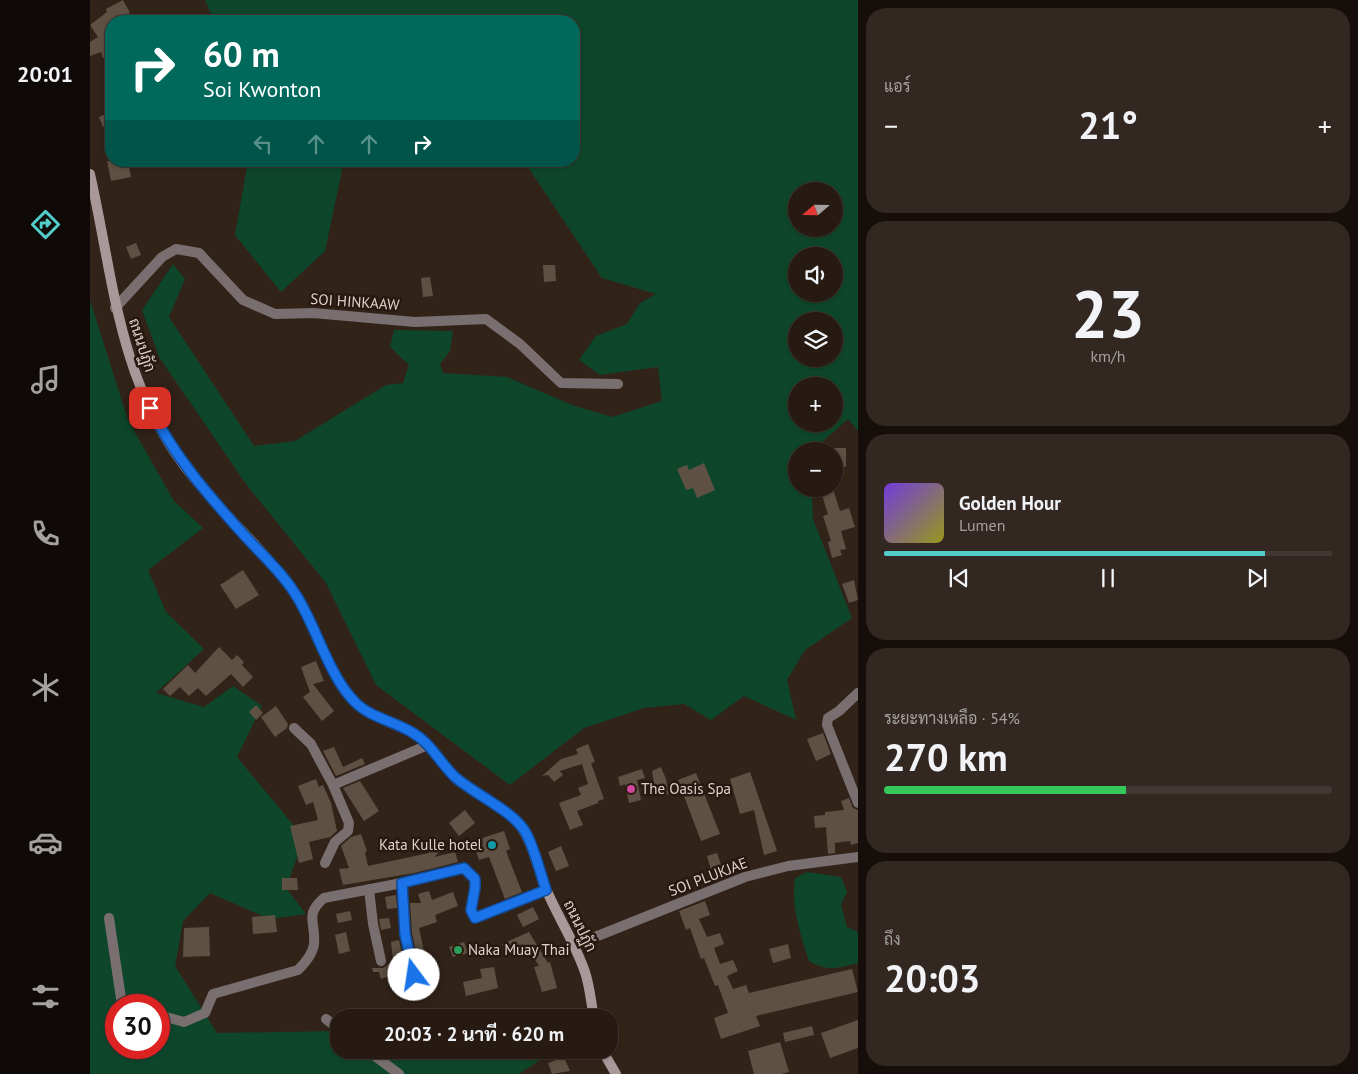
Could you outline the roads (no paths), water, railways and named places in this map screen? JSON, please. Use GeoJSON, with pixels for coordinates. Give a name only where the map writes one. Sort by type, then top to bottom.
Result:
{"type":"FeatureCollection","features":[{"type":"Feature","properties":{"kind":"main road","name":"ถนนปฏัก"},"geometry":{"type":"LineString","coordinates":[[90,174],[115,308],[128,353],[144,396],[162,432],[182,463],[213,501],[271,561],[296,594],[313,625],[340,683],[354,701],[373,715],[414,733],[428,745],[454,776],[516,821],[526,833],[546,890],[575,945],[586,975],[592,1009]]}},
{"type":"Feature","properties":{"kind":"main road"},"geometry":{"type":"LineString","coordinates":[[607,1059],[616,1074]]}},
{"type":"Feature","properties":{"kind":"street","name":"SOI HINKAAW"},"geometry":{"type":"LineString","coordinates":[[115,308],[162,257],[176,249],[199,253],[243,300],[275,314],[313,313],[416,322],[486,319],[520,344],[561,383],[618,384]]}},
{"type":"Feature","properties":{"kind":"street"},"geometry":{"type":"LineString","coordinates":[[858,693],[828,718],[827,725],[858,803]]}},
{"type":"Feature","properties":{"kind":"street"},"geometry":{"type":"LineString","coordinates":[[294,728],[311,744],[333,785],[349,823],[348,831],[335,842],[325,862]]}},
{"type":"Feature","properties":{"kind":"street"},"geometry":{"type":"LineString","coordinates":[[333,785],[428,745]]}},
{"type":"Feature","properties":{"kind":"street","name":"SOI PLUKJAE"},"geometry":{"type":"LineString","coordinates":[[575,945],[745,877],[788,866],[858,858]]}},
{"type":"Feature","properties":{"kind":"street"},"geometry":{"type":"LineString","coordinates":[[170,1018],[184,1022],[205,1013],[213,994],[298,970],[307,961],[314,945],[311,916],[314,906],[324,898],[402,883],[464,868],[475,879],[471,910],[475,918],[546,890]]}},
{"type":"Feature","properties":{"kind":"street"},"geometry":{"type":"LineString","coordinates":[[402,883],[405,934],[414,975]]}},
{"type":"Feature","properties":{"kind":"street"},"geometry":{"type":"LineString","coordinates":[[369,889],[373,924],[381,961]]}},
{"type":"Feature","properties":{"kind":"street"},"geometry":{"type":"LineString","coordinates":[[109,918],[120,994]]}},
{"type":"Feature","properties":{"kind":"street"},"geometry":{"type":"LineString","coordinates":[[326,1019],[330,1022]]}},
{"type":"Feature","properties":{"kind":"street"},"geometry":{"type":"LineString","coordinates":[[379,1059],[399,1074]]}},
{"type":"Feature","properties":{"kind":"place","name":"The Oasis Spa"},"geometry":{"type":"Point","coordinates":[631,789]}},
{"type":"Feature","properties":{"kind":"place","name":"Kata Kulle hotel"},"geometry":{"type":"Point","coordinates":[492,845]}},
{"type":"Feature","properties":{"kind":"place","name":"Naka Muay Thai"},"geometry":{"type":"Point","coordinates":[458,950]}}]}
